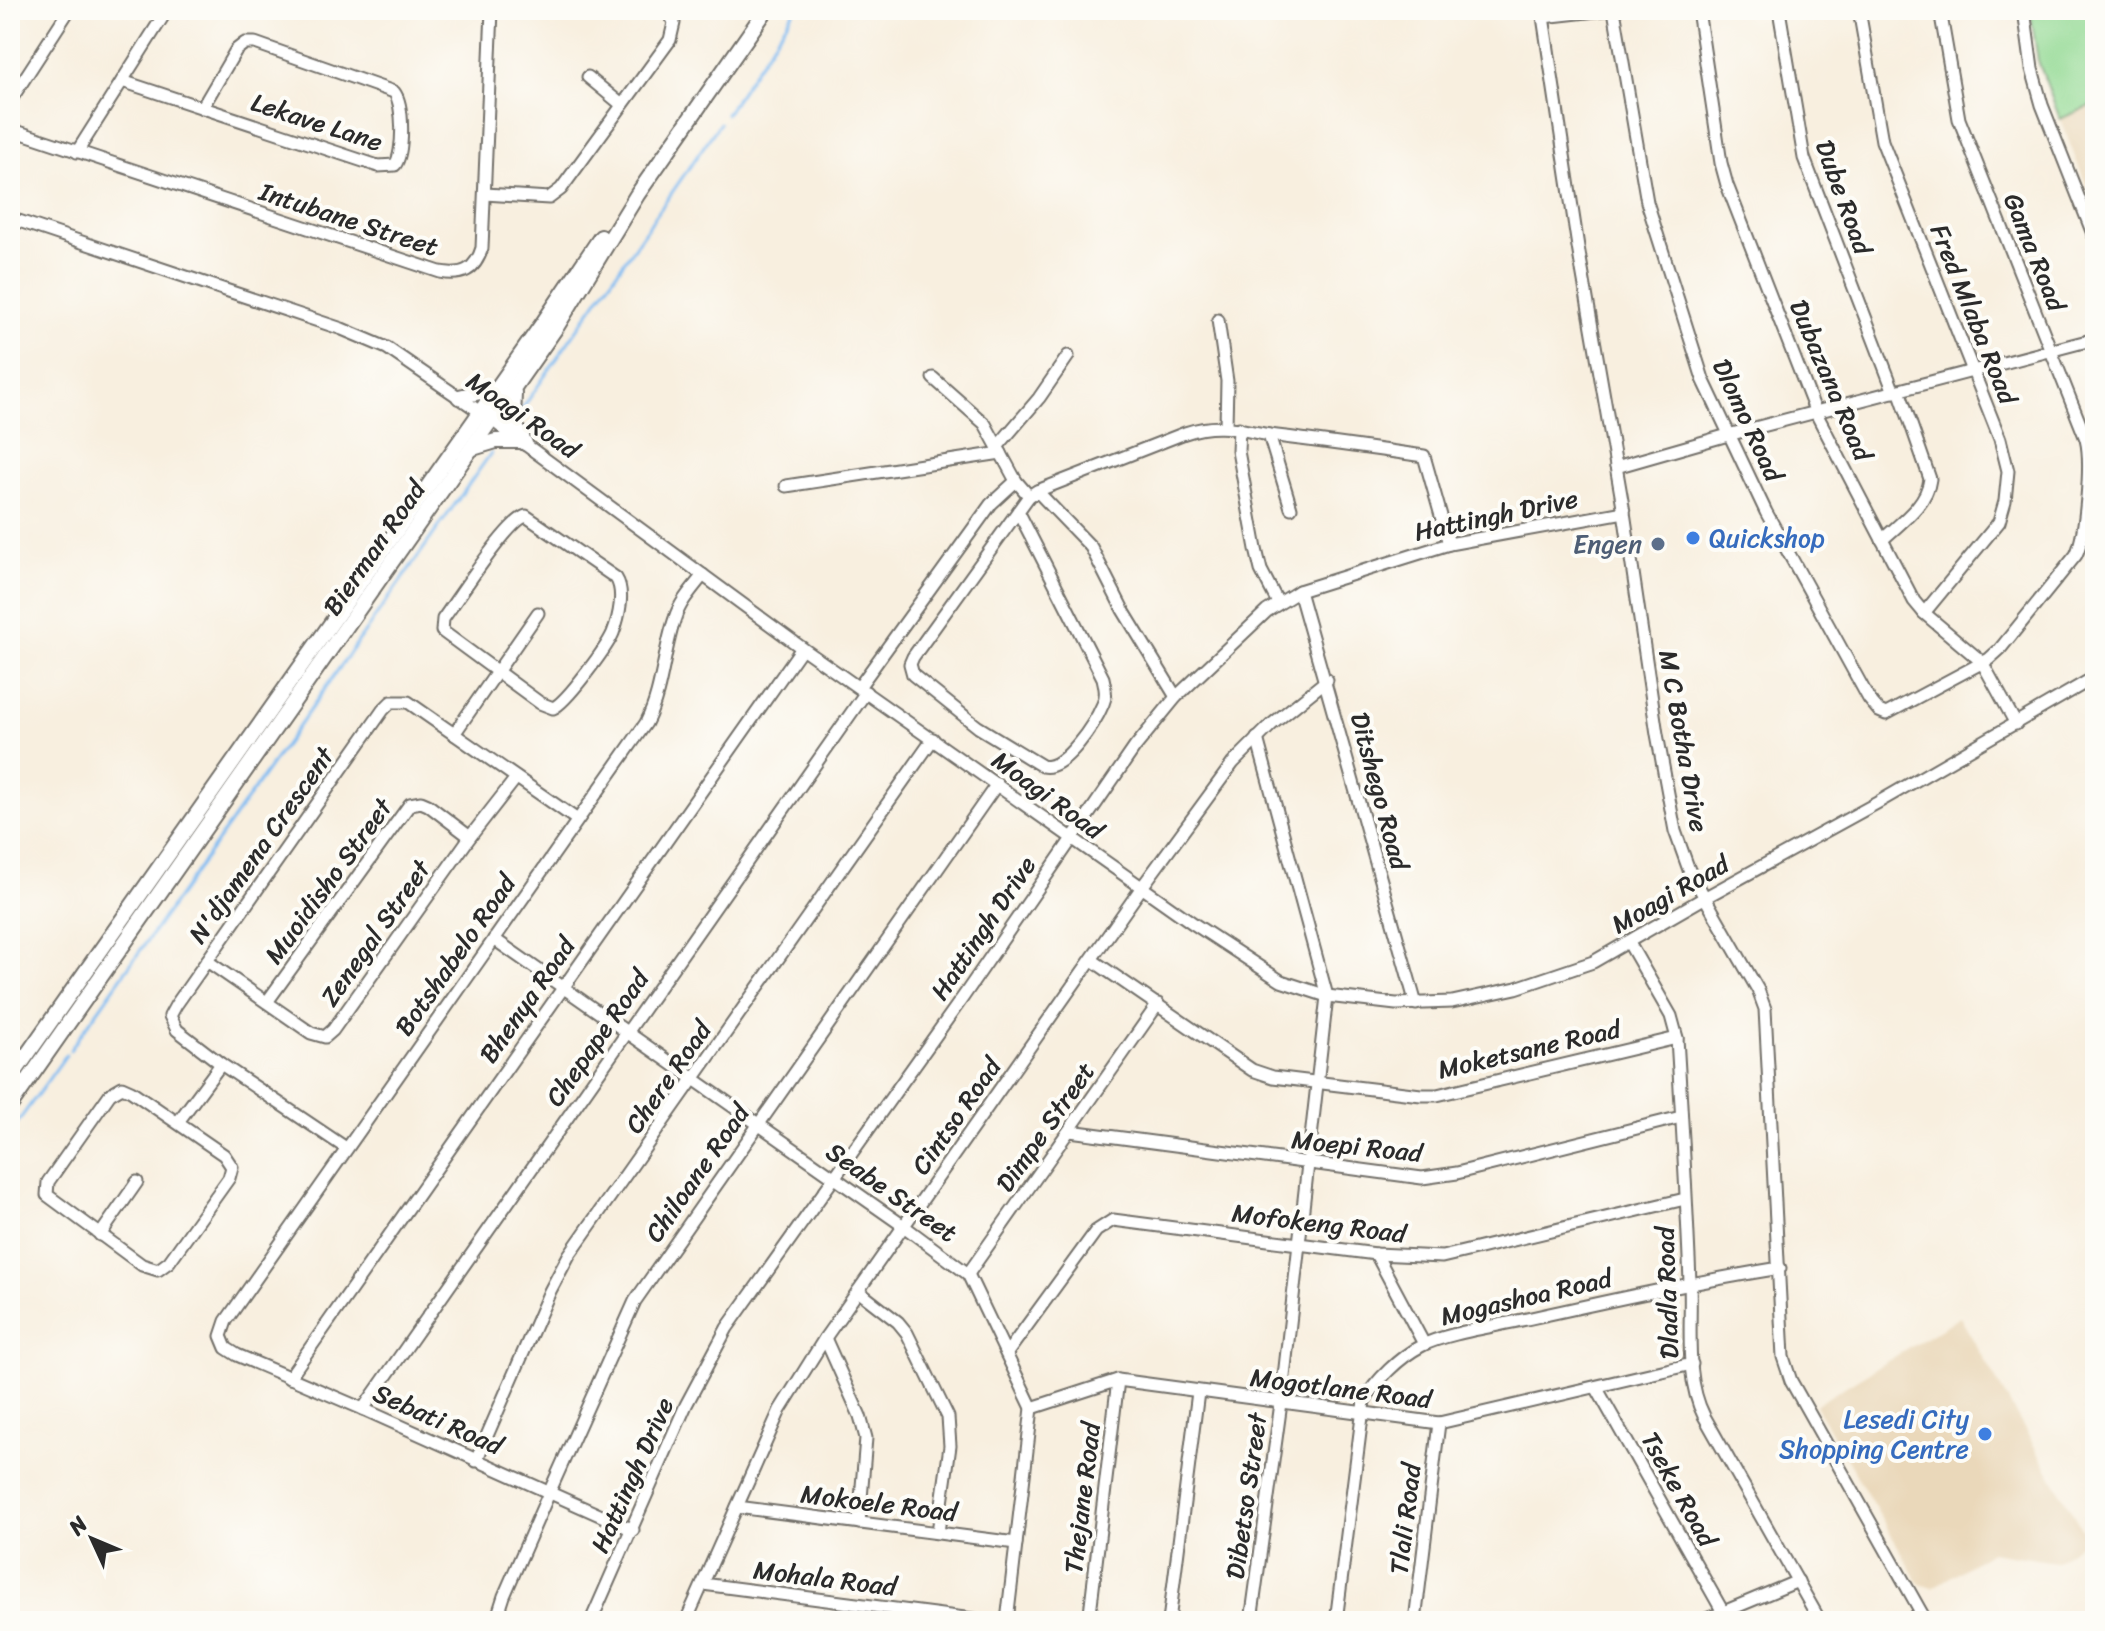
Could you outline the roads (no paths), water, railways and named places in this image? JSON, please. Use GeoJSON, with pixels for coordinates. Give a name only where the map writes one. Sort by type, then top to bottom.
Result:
{"type":"FeatureCollection","features":[{"type":"Feature","properties":{"kind":"main road","name":"Bierman Road"},"geometry":{"type":"LineString","coordinates":[[10,1079],[759,10]]}},
{"type":"Feature","properties":{"kind":"main road","name":"Bierman Road"},"geometry":{"type":"LineString","coordinates":[[10,1106],[514,389],[572,304],[626,211],[766,10]]}},
{"type":"Feature","properties":{"kind":"main road"},"geometry":{"type":"LineString","coordinates":[[459,397],[497,388]]}},
{"type":"Feature","properties":{"kind":"main road"},"geometry":{"type":"LineString","coordinates":[[473,448],[496,441],[524,442],[513,421],[514,389]]}},
{"type":"Feature","properties":{"kind":"street"},"geometry":{"type":"LineString","coordinates":[[10,101],[69,10]]}},
{"type":"Feature","properties":{"kind":"street"},"geometry":{"type":"LineString","coordinates":[[77,152],[167,10]]}},
{"type":"Feature","properties":{"kind":"street","name":"Intubane Street"},"geometry":{"type":"LineString","coordinates":[[10,129],[453,274],[473,268],[482,248],[492,10]]}},
{"type":"Feature","properties":{"kind":"street"},"geometry":{"type":"LineString","coordinates":[[485,194],[543,198],[555,195],[670,40],[674,23],[668,10]]}},
{"type":"Feature","properties":{"kind":"street"},"geometry":{"type":"LineString","coordinates":[[1543,14],[1605,10]]}},
{"type":"Feature","properties":{"kind":"street","name":"Dlomo Road"},"geometry":{"type":"LineString","coordinates":[[1614,10],[1647,202],[1698,366],[1728,435],[1869,699],[1886,714],[1982,662]]}},
{"type":"Feature","properties":{"kind":"street","name":"Dubazana Road"},"geometry":{"type":"LineString","coordinates":[[1698,10],[1724,175],[1816,413],[1914,601],[1982,662],[2016,724]]}},
{"type":"Feature","properties":{"kind":"street","name":"Dube Road"},"geometry":{"type":"LineString","coordinates":[[1779,10],[1804,158],[1930,479],[1919,504],[1882,540]]}},
{"type":"Feature","properties":{"kind":"street","name":"Fred Mlaba Road"},"geometry":{"type":"LineString","coordinates":[[1859,10],[1882,141],[2006,456],[2008,471],[2004,508],[1995,528],[1924,613]]}},
{"type":"Feature","properties":{"kind":"street","name":"Gama Road"},"geometry":{"type":"LineString","coordinates":[[1940,10],[1959,119],[2088,446],[2089,468],[2081,543],[2071,562],[2000,649],[1982,662]]}},
{"type":"Feature","properties":{"kind":"street"},"geometry":{"type":"LineString","coordinates":[[2024,10],[2032,69],[2042,105],[2095,239]]}},
{"type":"Feature","properties":{"kind":"street","name":"M C Botha Drive"},"geometry":{"type":"LineString","coordinates":[[1543,14],[1668,795],[1682,852],[1704,898],[1758,990],[1765,1009],[1780,1268],[1781,1344],[1791,1381],[1924,1617]]}},
{"type":"Feature","properties":{"kind":"street","name":"Lekave Lane"},"geometry":{"type":"LineString","coordinates":[[122,81],[202,108],[378,166],[395,165],[400,158],[400,106],[394,92],[255,43],[245,43],[231,55],[202,108]]}},
{"type":"Feature","properties":{"kind":"street"},"geometry":{"type":"LineString","coordinates":[[588,77],[622,105]]}},
{"type":"Feature","properties":{"kind":"street","name":"Moagi Road"},"geometry":{"type":"LineString","coordinates":[[10,218],[363,337],[387,348],[524,442],[802,648],[1261,970],[1292,985],[1327,996],[1416,1004],[1452,1002],[1516,988],[1583,966],[1629,943],[2095,677]]}},
{"type":"Feature","properties":{"kind":"street"},"geometry":{"type":"LineString","coordinates":[[1218,320],[1227,381],[1226,426]]}},
{"type":"Feature","properties":{"kind":"street"},"geometry":{"type":"LineString","coordinates":[[1616,467],[2095,339]]}},
{"type":"Feature","properties":{"kind":"street"},"geometry":{"type":"LineString","coordinates":[[786,486],[1000,450],[1068,356]]}},
{"type":"Feature","properties":{"kind":"street"},"geometry":{"type":"LineString","coordinates":[[933,378],[985,424],[1016,481],[1091,547],[1123,610],[1176,697]]}},
{"type":"Feature","properties":{"kind":"street"},"geometry":{"type":"LineString","coordinates":[[1018,511],[1105,687],[1103,705],[1086,733],[1062,762],[1048,768],[978,727],[918,680],[910,669],[913,657],[1018,511],[1033,493],[1072,475],[1185,433],[1209,426],[1226,426],[1269,435],[1424,456],[1449,544]]}},
{"type":"Feature","properties":{"kind":"street"},"geometry":{"type":"LineString","coordinates":[[1239,428],[1238,451],[1256,549],[1261,570],[1278,603]]}},
{"type":"Feature","properties":{"kind":"street"},"geometry":{"type":"LineString","coordinates":[[1269,435],[1291,508]]}},
{"type":"Feature","properties":{"kind":"street","name":"Chepape Road"},"geometry":{"type":"LineString","coordinates":[[363,1409],[628,1032],[991,504],[1016,481]]}},
{"type":"Feature","properties":{"kind":"street","name":"Hattingh Drive"},"geometry":{"type":"LineString","coordinates":[[591,1621],[686,1405],[714,1349],[1135,747],[1176,697],[1278,603],[1299,591],[1449,544],[1624,512]]}},
{"type":"Feature","properties":{"kind":"street"},"geometry":{"type":"LineString","coordinates":[[526,516],[616,578],[621,590],[618,609],[611,638],[558,707],[540,703],[497,672],[444,634],[441,626],[498,542],[516,520],[526,516]]}},
{"type":"Feature","properties":{"kind":"street","name":"Botshabelo Road"},"geometry":{"type":"LineString","coordinates":[[226,1348],[221,1336],[226,1321],[646,723],[656,699],[675,618],[686,596],[703,575]]}},
{"type":"Feature","properties":{"kind":"street","name":"Ditshego Road"},"geometry":{"type":"LineString","coordinates":[[1299,591],[1327,680],[1416,1004]]}},
{"type":"Feature","properties":{"kind":"street"},"geometry":{"type":"LineString","coordinates":[[454,734],[538,613]]}},
{"type":"Feature","properties":{"kind":"street","name":"Bhenya Road"},"geometry":{"type":"LineString","coordinates":[[289,1378],[802,648]]}},
{"type":"Feature","properties":{"kind":"street","name":"Cintso Road"},"geometry":{"type":"LineString","coordinates":[[686,1621],[780,1410],[825,1338],[1142,887],[1233,763],[1257,738],[1327,680]]}},
{"type":"Feature","properties":{"kind":"street","name":"N'djamena Crescent"},"geometry":{"type":"LineString","coordinates":[[346,1148],[221,1064],[177,1030],[171,1022],[172,1010],[386,706],[397,700],[408,702],[576,819]]}},
{"type":"Feature","properties":{"kind":"street"},"geometry":{"type":"LineString","coordinates":[[1257,738],[1327,996]]}},
{"type":"Feature","properties":{"kind":"street","name":"Chere Road"},"geometry":{"type":"LineString","coordinates":[[476,1461],[550,1291],[569,1255],[933,739]]}},
{"type":"Feature","properties":{"kind":"street","name":"Zenegal Street"},"geometry":{"type":"LineString","coordinates":[[207,961],[311,1033],[320,1037],[329,1034],[516,778]]}},
{"type":"Feature","properties":{"kind":"street","name":"Chiloane Road"},"geometry":{"type":"LineString","coordinates":[[496,1621],[504,1596],[635,1301],[997,784]]}},
{"type":"Feature","properties":{"kind":"street","name":"Muoidisho Street"},"geometry":{"type":"LineString","coordinates":[[267,1002],[410,804],[421,802],[428,805],[470,837]]}},
{"type":"Feature","properties":{"kind":"street","name":"Seabe Street"},"geometry":{"type":"LineString","coordinates":[[494,939],[968,1274],[1032,1408]]}},
{"type":"Feature","properties":{"kind":"street","name":"Dladla Road"},"geometry":{"type":"LineString","coordinates":[[1629,943],[1671,1016],[1677,1038],[1692,1364],[1700,1408],[1820,1621]]}},
{"type":"Feature","properties":{"kind":"street","name":"Moketsane Road"},"geometry":{"type":"LineString","coordinates":[[1092,960],[1252,1070],[1273,1077],[1319,1084],[1437,1095],[1677,1038]]}},
{"type":"Feature","properties":{"kind":"street","name":"Dibetso Street"},"geometry":{"type":"LineString","coordinates":[[1251,1621],[1281,1403],[1327,996]]}},
{"type":"Feature","properties":{"kind":"street","name":"Dimpe Street"},"geometry":{"type":"LineString","coordinates":[[968,1274],[1158,1004]]}},
{"type":"Feature","properties":{"kind":"street"},"geometry":{"type":"LineString","coordinates":[[178,1122],[221,1064]]}},
{"type":"Feature","properties":{"kind":"street"},"geometry":{"type":"LineString","coordinates":[[118,1088],[131,1091],[228,1158],[232,1167],[229,1178],[169,1262],[158,1270],[147,1268],[100,1235],[51,1199],[47,1190],[48,1182],[110,1094],[118,1088]]}},
{"type":"Feature","properties":{"kind":"street","name":"Moepi Road"},"geometry":{"type":"LineString","coordinates":[[1070,1131],[1310,1164],[1434,1177],[1681,1117]]}},
{"type":"Feature","properties":{"kind":"street"},"geometry":{"type":"LineString","coordinates":[[100,1235],[137,1182]]}},
{"type":"Feature","properties":{"kind":"street","name":"Mofokeng Road"},"geometry":{"type":"LineString","coordinates":[[1007,1353],[1096,1231],[1108,1222],[1129,1221],[1376,1254],[1447,1257],[1685,1199]]}},
{"type":"Feature","properties":{"kind":"street"},"geometry":{"type":"LineString","coordinates":[[1376,1254],[1424,1344]]}},
{"type":"Feature","properties":{"kind":"street","name":"Mogashoa Road"},"geometry":{"type":"LineString","coordinates":[[1362,1412],[1364,1401],[1374,1388],[1404,1358],[1424,1344],[1690,1282],[1780,1268]]}},
{"type":"Feature","properties":{"kind":"street"},"geometry":{"type":"LineString","coordinates":[[858,1291],[898,1322],[907,1333],[948,1417],[950,1446],[938,1532]]}},
{"type":"Feature","properties":{"kind":"street"},"geometry":{"type":"LineString","coordinates":[[825,1338],[860,1416],[866,1438],[859,1523]]}},
{"type":"Feature","properties":{"kind":"street","name":"Sebati Road"},"geometry":{"type":"LineString","coordinates":[[226,1348],[633,1530]]}},
{"type":"Feature","properties":{"kind":"street","name":"Mogotlane Road"},"geometry":{"type":"LineString","coordinates":[[1032,1408],[1118,1380],[1439,1423],[1692,1364]]}},
{"type":"Feature","properties":{"kind":"street","name":"Thejane Road"},"geometry":{"type":"LineString","coordinates":[[1089,1621],[1118,1380]]}},
{"type":"Feature","properties":{"kind":"street","name":"Tseke Road"},"geometry":{"type":"LineString","coordinates":[[1596,1387],[1723,1612]]}},
{"type":"Feature","properties":{"kind":"street"},"geometry":{"type":"LineString","coordinates":[[1169,1621],[1198,1392]]}},
{"type":"Feature","properties":{"kind":"street"},"geometry":{"type":"LineString","coordinates":[[1007,1621],[1032,1408]]}},
{"type":"Feature","properties":{"kind":"street"},"geometry":{"type":"LineString","coordinates":[[1336,1621],[1362,1412]]}},
{"type":"Feature","properties":{"kind":"street","name":"Tlali Road"},"geometry":{"type":"LineString","coordinates":[[1415,1621],[1439,1423]]}},
{"type":"Feature","properties":{"kind":"street","name":"Mokoele Road"},"geometry":{"type":"LineString","coordinates":[[737,1507],[1016,1543]]}},
{"type":"Feature","properties":{"kind":"street"},"geometry":{"type":"LineString","coordinates":[[1702,1621],[1798,1581]]}},
{"type":"Feature","properties":{"kind":"street","name":"Mohala Road"},"geometry":{"type":"LineString","coordinates":[[703,1584],[988,1621]]}},
{"type":"Feature","properties":{"kind":"street"},"geometry":{"type":"LineString","coordinates":[[1908,1621],[1924,1617]]}},
{"type":"Feature","properties":{"kind":"waterway"},"geometry":{"type":"LineString","coordinates":[[726,114],[795,10]]}},
{"type":"Feature","properties":{"kind":"waterway"},"geometry":{"type":"LineString","coordinates":[[520,412],[720,123]]}},
{"type":"Feature","properties":{"kind":"waterway"},"geometry":{"type":"LineString","coordinates":[[70,1050],[491,453]]}},
{"type":"Feature","properties":{"kind":"waterway"},"geometry":{"type":"LineString","coordinates":[[10,1133],[66,1055]]}},
{"type":"Feature","properties":{"kind":"place","name":"Quickshop"},"geometry":{"type":"Point","coordinates":[1693,538]}},
{"type":"Feature","properties":{"kind":"place","name":"Engen"},"geometry":{"type":"Point","coordinates":[1658,544]}},
{"type":"Feature","properties":{"kind":"place","name":"Lesedi City Shopping Centre"},"geometry":{"type":"Point","coordinates":[1985,1434]}}]}
